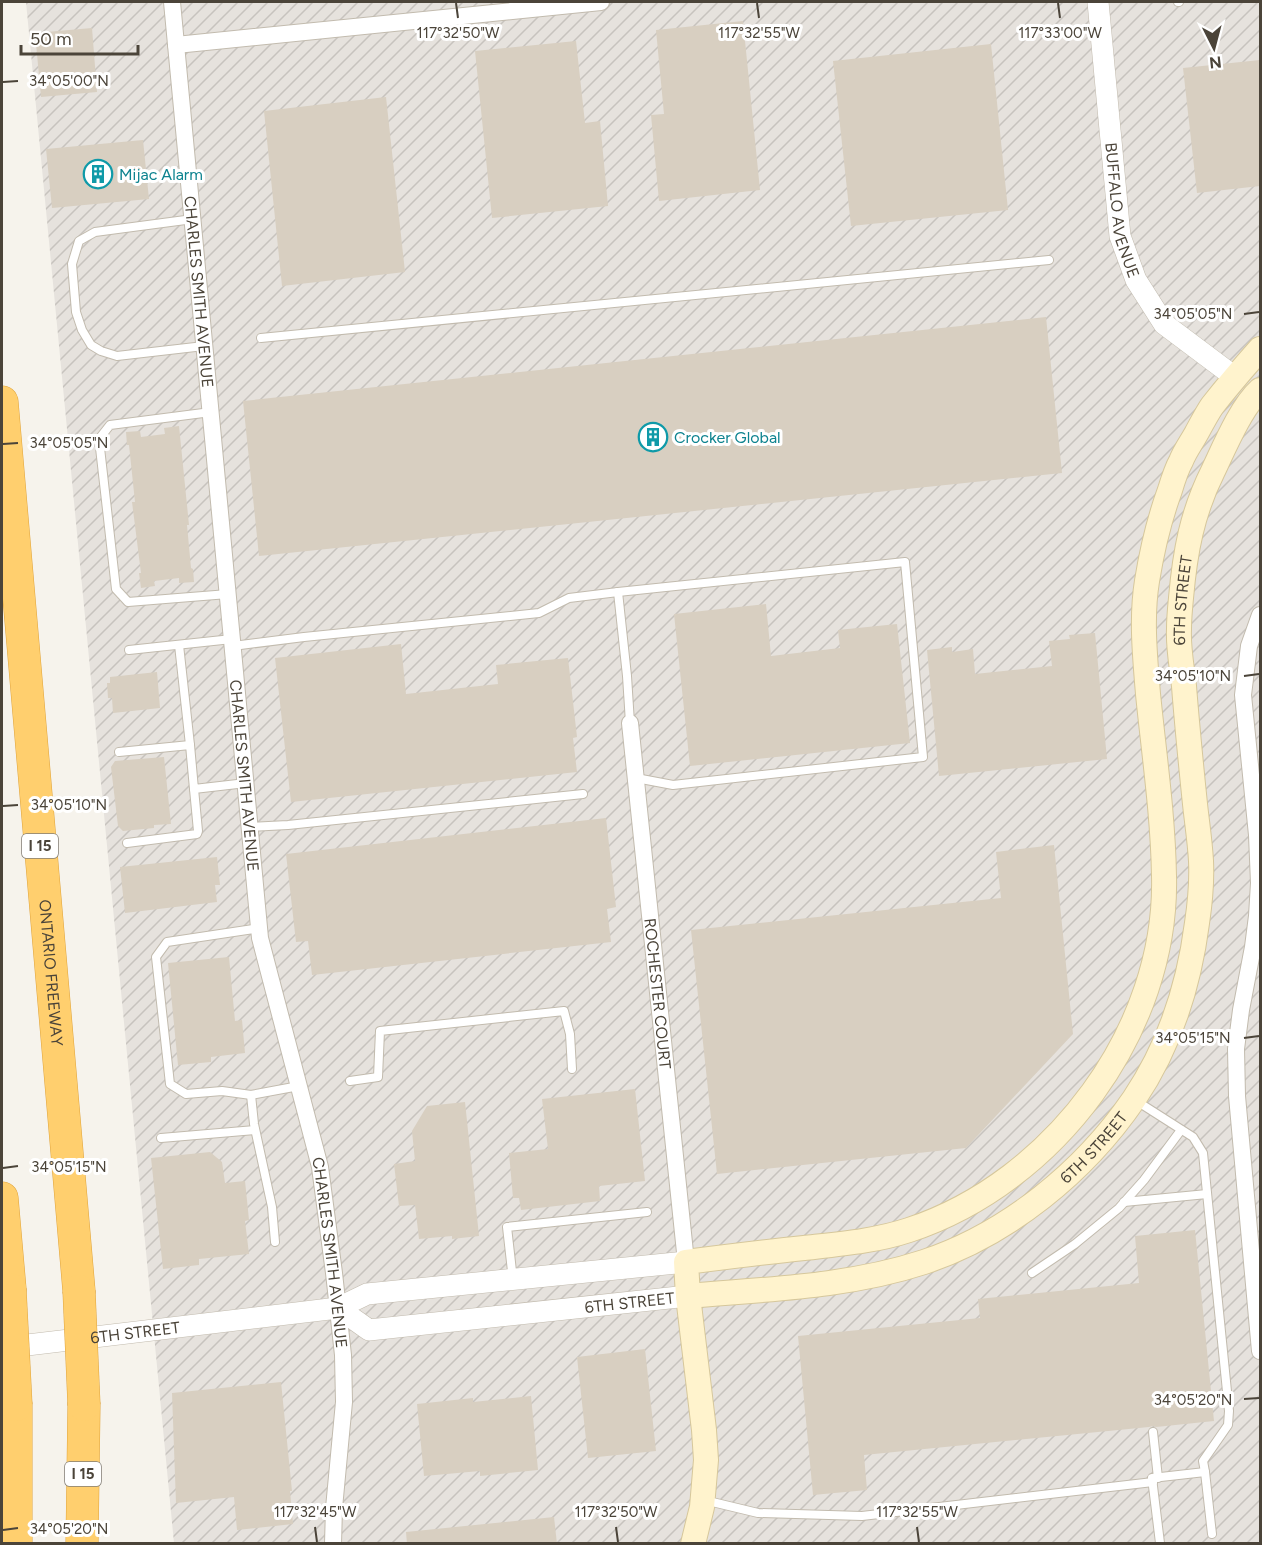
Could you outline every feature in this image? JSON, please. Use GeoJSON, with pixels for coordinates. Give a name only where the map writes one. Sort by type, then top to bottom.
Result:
{"type":"FeatureCollection","features":[{"type":"Feature","properties":{"kind":"highway","name":"ONTARIO FREEWAY"},"geometry":{"type":"LineString","coordinates":[[2,402],[79,1291],[84,1405],[82,1544]]}},
{"type":"Feature","properties":{"kind":"highway"},"geometry":{"type":"LineString","coordinates":[[2,1198],[10,1289],[16,1405],[16,1544]]}},
{"type":"Feature","properties":{"kind":"main road","name":"6TH STREET"},"geometry":{"type":"LineString","coordinates":[[686,1262],[856,1242],[910,1230],[948,1214],[1010,1176],[1052,1141],[1112,1065],[1127,1036],[1149,980],[1161,929],[1164,877],[1144,624],[1146,584],[1159,520],[1179,463],[1211,408],[1260,349]]}},
{"type":"Feature","properties":{"kind":"main road","name":"6TH STREET"},"geometry":{"type":"LineString","coordinates":[[688,1296],[852,1280],[927,1261],[962,1246],[1025,1210],[1061,1182],[1093,1151],[1134,1099],[1173,1023],[1195,943],[1199,905],[1201,860],[1179,631],[1185,559],[1193,521],[1208,482],[1234,427],[1259,395]]}},
{"type":"Feature","properties":{"kind":"main road"},"geometry":{"type":"LineString","coordinates":[[686,1262],[706,1460],[703,1500],[693,1544]]}},
{"type":"Feature","properties":{"kind":"street","name":"CHARLES SMITH AVENUE"},"geometry":{"type":"LineString","coordinates":[[172,2],[260,938],[320,1167],[343,1355],[344,1402],[333,1544]]}},
{"type":"Feature","properties":{"kind":"street"},"geometry":{"type":"LineString","coordinates":[[176,45],[601,2]]}},
{"type":"Feature","properties":{"kind":"street","name":"BUFFALO AVENUE"},"geometry":{"type":"LineString","coordinates":[[1098,2],[1120,236],[1136,280],[1164,324],[1259,395]]}},
{"type":"Feature","properties":{"kind":"street"},"geometry":{"type":"LineString","coordinates":[[1260,615],[1249,646],[1243,695],[1257,835],[1257,916],[1236,1048],[1237,1096],[1260,1351]]}},
{"type":"Feature","properties":{"kind":"street","name":"ROCHESTER COURT"},"geometry":{"type":"LineString","coordinates":[[630,723],[686,1262]]}},
{"type":"Feature","properties":{"kind":"street","name":"6TH STREET"},"geometry":{"type":"LineString","coordinates":[[2,1348],[338,1308],[367,1294],[686,1262]]}},
{"type":"Feature","properties":{"kind":"street","name":"6TH STREET"},"geometry":{"type":"LineString","coordinates":[[338,1308],[369,1330],[688,1296]]}},
{"type":"Feature","properties":{"kind":"lane"},"geometry":{"type":"LineString","coordinates":[[193,219],[94,232],[80,241],[72,264],[76,312],[82,330],[91,345],[117,356],[204,346]]}},
{"type":"Feature","properties":{"kind":"lane"},"geometry":{"type":"LineString","coordinates":[[261,338],[1049,260]]}},
{"type":"Feature","properties":{"kind":"lane"},"geometry":{"type":"LineString","coordinates":[[211,412],[110,425],[99,439],[116,589],[128,602],[228,594]]}},
{"type":"Feature","properties":{"kind":"lane"},"geometry":{"type":"LineString","coordinates":[[129,650],[304,637],[540,613],[569,598],[905,562],[923,757],[673,785],[636,778]]}},
{"type":"Feature","properties":{"kind":"lane"},"geometry":{"type":"LineString","coordinates":[[618,592],[630,723]]}},
{"type":"Feature","properties":{"kind":"lane"},"geometry":{"type":"LineString","coordinates":[[127,843],[197,834],[198,831],[179,645]]}},
{"type":"Feature","properties":{"kind":"lane"},"geometry":{"type":"LineString","coordinates":[[119,752],[190,745]]}},
{"type":"Feature","properties":{"kind":"lane"},"geometry":{"type":"LineString","coordinates":[[194,789],[246,783]]}},
{"type":"Feature","properties":{"kind":"lane"},"geometry":{"type":"LineString","coordinates":[[250,827],[583,794]]}},
{"type":"Feature","properties":{"kind":"lane"},"geometry":{"type":"LineString","coordinates":[[260,928],[166,942],[156,957],[170,1084],[186,1094],[222,1090],[251,1095],[299,1086]]}},
{"type":"Feature","properties":{"kind":"lane"},"geometry":{"type":"LineString","coordinates":[[350,1081],[378,1077],[380,1031],[564,1011],[570,1034],[572,1069]]}},
{"type":"Feature","properties":{"kind":"lane"},"geometry":{"type":"LineString","coordinates":[[251,1095],[255,1130],[272,1207],[275,1242]]}},
{"type":"Feature","properties":{"kind":"lane"},"geometry":{"type":"LineString","coordinates":[[1134,1099],[1193,1137],[1203,1153],[1229,1411],[1228,1425],[1203,1461],[1212,1534]]}},
{"type":"Feature","properties":{"kind":"lane"},"geometry":{"type":"LineString","coordinates":[[161,1138],[255,1130]]}},
{"type":"Feature","properties":{"kind":"lane"},"geometry":{"type":"LineString","coordinates":[[1032,1273],[1075,1244],[1124,1202],[1144,1180],[1181,1130]]}},
{"type":"Feature","properties":{"kind":"lane"},"geometry":{"type":"LineString","coordinates":[[1124,1202],[1207,1194]]}},
{"type":"Feature","properties":{"kind":"lane"},"geometry":{"type":"LineString","coordinates":[[513,1280],[507,1227],[647,1212]]}},
{"type":"Feature","properties":{"kind":"lane"},"geometry":{"type":"LineString","coordinates":[[1153,1432],[1160,1543]]}},
{"type":"Feature","properties":{"kind":"lane"},"geometry":{"type":"LineString","coordinates":[[703,1500],[758,1513],[862,1516],[1205,1472]]}},
{"type":"Feature","properties":{"kind":"shaded area"},"geometry":{"type":"Polygon","coordinates":[[[26,2],[1260,2],[1260,1543],[174,1543],[26,2]]]}},
{"type":"Feature","properties":{"kind":"building"},"geometry":{"type":"Polygon","coordinates":[[[743,21],[760,190],[659,201],[651,115],[664,114],[656,30],[743,21]]]}},
{"type":"Feature","properties":{"kind":"building"},"geometry":{"type":"Polygon","coordinates":[[[92,28],[97,92],[41,97],[35,33],[92,28]]]}},
{"type":"Feature","properties":{"kind":"building"},"geometry":{"type":"Polygon","coordinates":[[[576,41],[585,123],[600,121],[608,206],[492,218],[475,51],[576,41]]]}},
{"type":"Feature","properties":{"kind":"building"},"geometry":{"type":"Polygon","coordinates":[[[991,44],[1008,210],[851,226],[833,61],[991,44]]]}},
{"type":"Feature","properties":{"kind":"building"},"geometry":{"type":"Polygon","coordinates":[[[1260,60],[1260,186],[1197,193],[1183,68],[1260,60]]]}},
{"type":"Feature","properties":{"kind":"building"},"geometry":{"type":"Polygon","coordinates":[[[386,97],[405,272],[282,286],[264,111],[386,97]]]}},
{"type":"Feature","properties":{"kind":"building","name":"Mijac Alarm"},"geometry":{"type":"Polygon","coordinates":[[[143,140],[149,199],[52,208],[46,149],[143,140]]]}},
{"type":"Feature","properties":{"kind":"building","name":"Crocker Global"},"geometry":{"type":"Polygon","coordinates":[[[1046,317],[1062,473],[259,556],[243,401],[1046,317]]]}},
{"type":"Feature","properties":{"kind":"building"},"geometry":{"type":"Polygon","coordinates":[[[179,426],[194,582],[179,583],[179,578],[154,581],[155,586],[141,588],[132,502],[135,502],[126,432],[140,431],[141,437],[165,434],[164,428],[179,426]]]}},
{"type":"Feature","properties":{"kind":"building"},"geometry":{"type":"Polygon","coordinates":[[[766,604],[771,656],[840,648],[838,630],[897,624],[910,743],[690,766],[674,614],[766,604]]]}},
{"type":"Feature","properties":{"kind":"building"},"geometry":{"type":"Polygon","coordinates":[[[1095,633],[1107,759],[939,776],[927,650],[952,647],[952,652],[973,649],[975,674],[1052,666],[1049,641],[1070,639],[1069,635],[1095,633]]]}},
{"type":"Feature","properties":{"kind":"building"},"geometry":{"type":"Polygon","coordinates":[[[401,644],[406,694],[498,684],[496,665],[568,658],[577,737],[573,738],[577,772],[291,802],[275,658],[401,644]]]}},
{"type":"Feature","properties":{"kind":"building"},"geometry":{"type":"Polygon","coordinates":[[[157,672],[160,708],[113,713],[112,698],[108,698],[107,683],[110,683],[110,677],[157,672]]]}},
{"type":"Feature","properties":{"kind":"building"},"geometry":{"type":"Polygon","coordinates":[[[164,757],[171,824],[123,831],[118,826],[111,767],[115,761],[164,757]]]}},
{"type":"Feature","properties":{"kind":"building"},"geometry":{"type":"Polygon","coordinates":[[[606,818],[616,907],[607,909],[611,942],[312,975],[308,941],[296,942],[286,854],[606,818]]]}},
{"type":"Feature","properties":{"kind":"building"},"geometry":{"type":"Polygon","coordinates":[[[1054,845],[1073,1034],[966,1148],[717,1174],[691,930],[1001,898],[996,852],[1054,845]]]}},
{"type":"Feature","properties":{"kind":"building"},"geometry":{"type":"Polygon","coordinates":[[[217,857],[220,885],[215,885],[217,902],[125,913],[120,867],[217,857]]]}},
{"type":"Feature","properties":{"kind":"building"},"geometry":{"type":"Polygon","coordinates":[[[229,957],[235,1021],[242,1020],[245,1053],[211,1057],[211,1062],[178,1065],[168,963],[229,957]]]}},
{"type":"Feature","properties":{"kind":"building"},"geometry":{"type":"Polygon","coordinates":[[[635,1089],[645,1181],[599,1186],[600,1201],[521,1210],[519,1198],[513,1198],[509,1153],[548,1149],[542,1099],[635,1089]]]}},
{"type":"Feature","properties":{"kind":"building"},"geometry":{"type":"Polygon","coordinates":[[[465,1102],[479,1236],[419,1239],[415,1205],[399,1206],[394,1164],[415,1161],[412,1131],[427,1106],[465,1102]]]}},
{"type":"Feature","properties":{"kind":"building"},"geometry":{"type":"Polygon","coordinates":[[[210,1152],[222,1162],[225,1183],[245,1181],[249,1220],[245,1221],[249,1254],[199,1259],[199,1265],[163,1269],[151,1158],[210,1152]]]}},
{"type":"Feature","properties":{"kind":"building"},"geometry":{"type":"Polygon","coordinates":[[[1195,1230],[1214,1421],[864,1455],[867,1490],[813,1495],[798,1336],[980,1318],[978,1299],[1139,1283],[1135,1236],[1195,1230]]]}},
{"type":"Feature","properties":{"kind":"building"},"geometry":{"type":"Polygon","coordinates":[[[645,1349],[656,1451],[588,1458],[577,1357],[645,1349]]]}},
{"type":"Feature","properties":{"kind":"building"},"geometry":{"type":"Polygon","coordinates":[[[281,1382],[293,1524],[237,1530],[234,1497],[176,1503],[172,1393],[281,1382]]]}},
{"type":"Feature","properties":{"kind":"building"},"geometry":{"type":"Polygon","coordinates":[[[531,1396],[538,1470],[480,1476],[480,1471],[424,1476],[417,1404],[473,1398],[473,1402],[531,1396]]]}},
{"type":"Feature","properties":{"kind":"building"},"geometry":{"type":"Polygon","coordinates":[[[554,1517],[557,1544],[407,1544],[406,1532],[554,1517]]]}},
{"type":"Feature","properties":{"kind":"place","name":"Mijac Alarm"},"geometry":{"type":"Point","coordinates":[98,174]}},
{"type":"Feature","properties":{"kind":"place","name":"Crocker Global"},"geometry":{"type":"Point","coordinates":[653,437]}}]}
